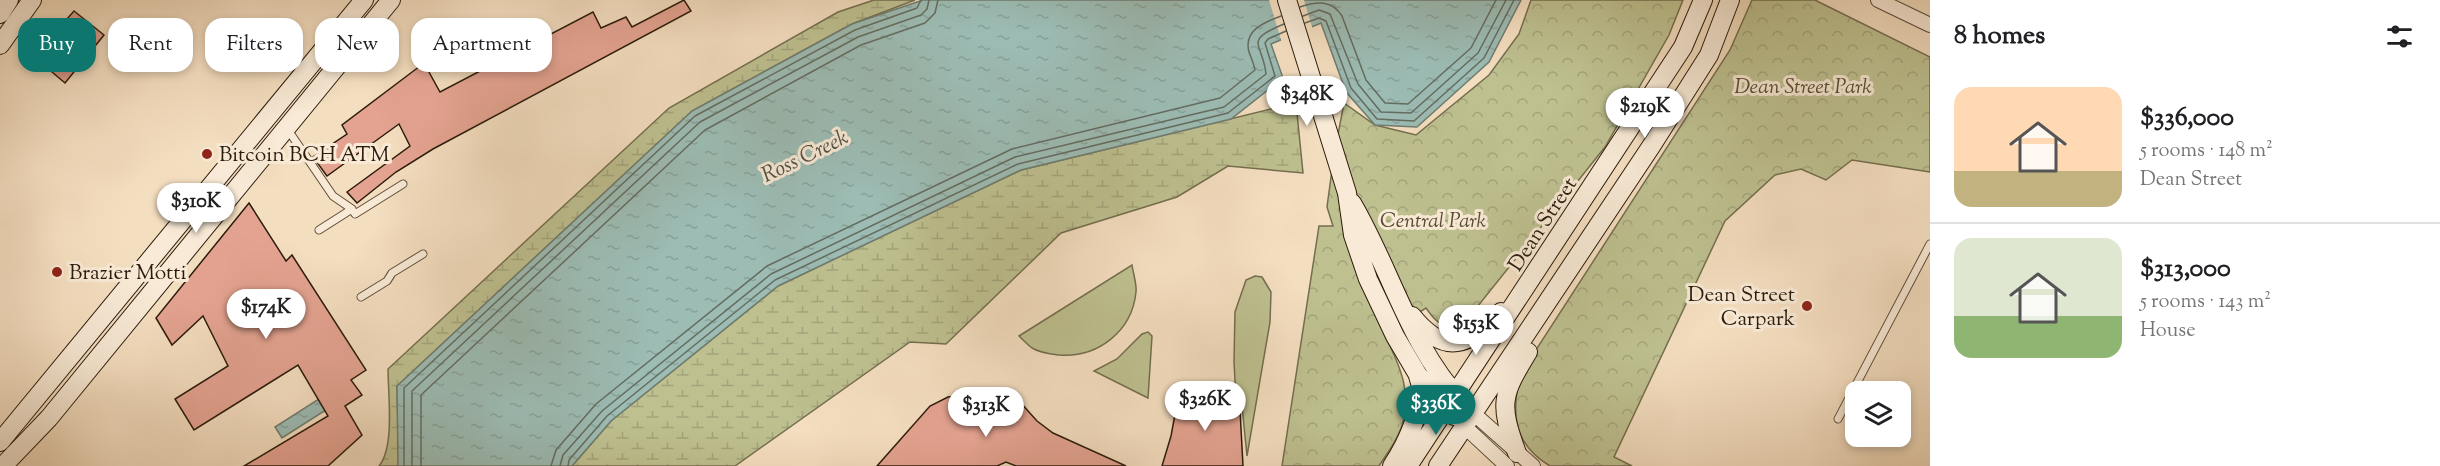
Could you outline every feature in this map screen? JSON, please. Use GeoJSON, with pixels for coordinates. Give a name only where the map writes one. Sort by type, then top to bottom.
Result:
{"type":"FeatureCollection","features":[{"type":"Feature","properties":{"kind":"main road"},"geometry":{"type":"LineString","coordinates":[[0,14],[9,0]]}},
{"type":"Feature","properties":{"kind":"main road"},"geometry":{"type":"LineString","coordinates":[[0,45],[32,0]]}},
{"type":"Feature","properties":{"kind":"main road"},"geometry":{"type":"LineString","coordinates":[[0,442],[364,0]]}},
{"type":"Feature","properties":{"kind":"main road"},"geometry":{"type":"LineString","coordinates":[[3,466],[49,418],[391,0]]}},
{"type":"Feature","properties":{"kind":"main road"},"geometry":{"type":"LineString","coordinates":[[1287,0],[1347,193],[1353,235],[1368,279],[1422,387],[1420,404],[1399,455],[1392,466]]}},
{"type":"Feature","properties":{"kind":"main road","name":"Dean Street"},"geometry":{"type":"LineString","coordinates":[[1408,466],[1548,257],[1683,47],[1702,0]]}},
{"type":"Feature","properties":{"kind":"main road"},"geometry":{"type":"LineString","coordinates":[[1438,466],[1552,296],[1708,55],[1730,0]]}},
{"type":"Feature","properties":{"kind":"main road"},"geometry":{"type":"LineString","coordinates":[[1347,193],[1368,232],[1421,347],[1451,401]]}},
{"type":"Feature","properties":{"kind":"main road"},"geometry":{"type":"LineString","coordinates":[[1394,290],[1425,331],[1443,342],[1459,343],[1472,338],[1485,328],[1548,257]]}},
{"type":"Feature","properties":{"kind":"main road"},"geometry":{"type":"LineString","coordinates":[[1512,460],[1505,413],[1505,395],[1510,381],[1530,348],[1552,296]]}},
{"type":"Feature","properties":{"kind":"main road"},"geometry":{"type":"LineString","coordinates":[[1418,375],[1451,401],[1468,420]]}},
{"type":"Feature","properties":{"kind":"main road"},"geometry":{"type":"LineString","coordinates":[[0,458],[27,433],[49,418]]}},
{"type":"Feature","properties":{"kind":"street"},"geometry":{"type":"LineString","coordinates":[[1878,0],[1930,25]]}},
{"type":"Feature","properties":{"kind":"street"},"geometry":{"type":"LineString","coordinates":[[1468,420],[1512,460],[1533,466]]}},
{"type":"Feature","properties":{"kind":"lane"},"geometry":{"type":"LineString","coordinates":[[286,128],[333,196],[354,212]]}},
{"type":"Feature","properties":{"kind":"lane"},"geometry":{"type":"LineString","coordinates":[[319,230],[403,184]]}},
{"type":"Feature","properties":{"kind":"lane"},"geometry":{"type":"LineString","coordinates":[[1838,419],[1930,244]]}},
{"type":"Feature","properties":{"kind":"lane"},"geometry":{"type":"LineString","coordinates":[[361,297],[387,281],[392,273],[423,254]]}},
{"type":"Feature","properties":{"kind":"green space"},"geometry":{"type":"Polygon","coordinates":[[[874,0],[915,0],[852,24],[692,111],[397,386],[399,466],[379,466],[384,457],[389,434],[388,369],[669,108],[838,12],[874,0]]]}},
{"type":"Feature","properties":{"kind":"green space","name":"Central Park"},"geometry":{"type":"Polygon","coordinates":[[[1531,0],[1683,0],[1669,35],[1605,147],[1466,321],[1450,328],[1436,320],[1426,308],[1384,334],[1404,382],[1406,407],[1399,433],[1379,466],[1282,466],[1319,226],[1333,226],[1327,207],[1344,103],[1375,125],[1416,135],[1489,75],[1519,34],[1531,0]]]}},
{"type":"Feature","properties":{"kind":"green space","name":"Dean Street Park"},"geometry":{"type":"Polygon","coordinates":[[[1752,0],[1815,0],[1930,57],[1930,172],[1852,160],[1826,180],[1801,169],[1775,175],[1725,221],[1614,457],[1632,466],[1550,466],[1537,457],[1521,437],[1516,400],[1521,373],[1730,50],[1752,0]]]}},
{"type":"Feature","properties":{"kind":"green space"},"geometry":{"type":"Polygon","coordinates":[[[1296,103],[1303,173],[1228,166],[1177,197],[1061,233],[946,344],[910,342],[735,466],[572,466],[611,421],[778,286],[1021,170],[1296,103]]]}},
{"type":"Feature","properties":{"kind":"green space"},"geometry":{"type":"Polygon","coordinates":[[[1132,265],[1136,289],[1128,319],[1110,340],[1099,347],[1073,355],[1059,355],[1032,348],[1019,336],[1132,265]]]}},
{"type":"Feature","properties":{"kind":"green space"},"geometry":{"type":"Polygon","coordinates":[[[1255,276],[1262,277],[1271,292],[1270,322],[1247,456],[1242,406],[1236,399],[1235,312],[1246,280],[1255,276]]]}},
{"type":"Feature","properties":{"kind":"green space"},"geometry":{"type":"Polygon","coordinates":[[[1148,332],[1152,336],[1148,398],[1094,371],[1117,359],[1142,334],[1148,332]]]}},
{"type":"Feature","properties":{"kind":"water","name":"Ross Creek"},"geometry":{"type":"Polygon","coordinates":[[[923,0],[1521,0],[1489,62],[1417,127],[1375,125],[1346,92],[1321,23],[1271,44],[1283,78],[1231,119],[1021,170],[778,286],[611,421],[572,466],[398,466],[397,386],[692,111],[852,24],[923,0]]]}},
{"type":"Feature","properties":{"kind":"water"},"geometry":{"type":"Polygon","coordinates":[[[322,397],[329,408],[282,438],[275,427],[322,397]]]}},
{"type":"Feature","properties":{"kind":"pier"},"geometry":{"type":"Polygon","coordinates":[[[1269,0],[1304,0],[1313,30],[1282,43],[1269,0]]]}},
{"type":"Feature","properties":{"kind":"building"},"geometry":{"type":"Polygon","coordinates":[[[684,0],[691,11],[433,149],[396,172],[357,203],[347,192],[410,146],[399,124],[327,176],[313,157],[347,134],[342,125],[412,72],[429,72],[440,92],[478,72],[552,72],[552,33],[593,12],[601,28],[626,17],[632,27],[684,0]]]}},
{"type":"Feature","properties":{"kind":"building"},"geometry":{"type":"Polygon","coordinates":[[[74,11],[83,18],[68,18],[74,11]]]}},
{"type":"Feature","properties":{"kind":"building"},"geometry":{"type":"Polygon","coordinates":[[[96,29],[104,35],[96,45],[96,29]]]}},
{"type":"Feature","properties":{"kind":"building"},"geometry":{"type":"Polygon","coordinates":[[[52,72],[74,72],[65,83],[52,72]]]}},
{"type":"Feature","properties":{"kind":"building"},"geometry":{"type":"Polygon","coordinates":[[[249,203],[286,261],[292,255],[366,370],[351,380],[362,395],[345,406],[362,435],[328,466],[244,466],[328,416],[298,365],[194,430],[175,399],[228,366],[203,316],[172,345],[156,318],[249,203]]]}},
{"type":"Feature","properties":{"kind":"building"},"geometry":{"type":"Polygon","coordinates":[[[1220,391],[1240,410],[1243,466],[1162,466],[1171,436],[1179,393],[1220,391]]]}},
{"type":"Feature","properties":{"kind":"building"},"geometry":{"type":"Polygon","coordinates":[[[982,393],[1002,394],[1019,401],[1037,421],[1053,433],[1126,466],[1016,466],[1006,462],[997,466],[877,466],[930,406],[948,397],[982,393]]]}},
{"type":"Feature","properties":{"kind":"place","name":"Bitcoin BCH ATM"},"geometry":{"type":"Point","coordinates":[207,154]}},
{"type":"Feature","properties":{"kind":"place","name":"Brazier Motti"},"geometry":{"type":"Point","coordinates":[57,272]}},
{"type":"Feature","properties":{"kind":"place","name":"Dean Street Carpark"},"geometry":{"type":"Point","coordinates":[1807,306]}}]}
